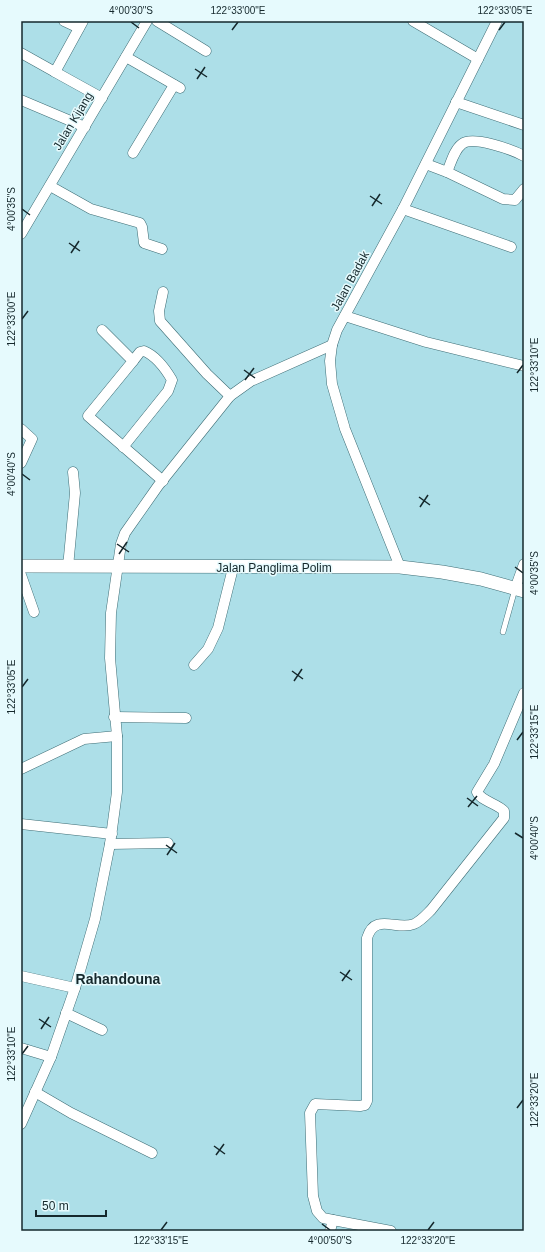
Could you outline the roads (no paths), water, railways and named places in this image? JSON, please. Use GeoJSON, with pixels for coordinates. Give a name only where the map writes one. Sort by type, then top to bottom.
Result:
{"type":"FeatureCollection","features":[{"type":"Feature","properties":{"kind":"street"},"geometry":{"type":"LineString","coordinates":[[55,72],[81,25],[64,21]]}},
{"type":"Feature","properties":{"kind":"street","name":"Jalan Kijang"},"geometry":{"type":"LineString","coordinates":[[22,228],[50,186],[147,21]]}},
{"type":"Feature","properties":{"kind":"street"},"geometry":{"type":"LineString","coordinates":[[157,21],[206,51]]}},
{"type":"Feature","properties":{"kind":"street"},"geometry":{"type":"LineString","coordinates":[[412,21],[478,59]]}},
{"type":"Feature","properties":{"kind":"street","name":"Jalan Badak"},"geometry":{"type":"LineString","coordinates":[[400,567],[345,429],[332,384],[330,361],[332,345],[345,316],[426,164],[497,21]]}},
{"type":"Feature","properties":{"kind":"street"},"geometry":{"type":"LineString","coordinates":[[21,53],[102,98]]}},
{"type":"Feature","properties":{"kind":"street"},"geometry":{"type":"LineString","coordinates":[[126,57],[177,86],[133,153]]}},
{"type":"Feature","properties":{"kind":"street"},"geometry":{"type":"LineString","coordinates":[[21,100],[85,127]]}},
{"type":"Feature","properties":{"kind":"street"},"geometry":{"type":"LineString","coordinates":[[456,102],[524,125]]}},
{"type":"Feature","properties":{"kind":"street"},"geometry":{"type":"LineString","coordinates":[[447,172],[460,146],[466,142],[495,144],[524,156]]}},
{"type":"Feature","properties":{"kind":"street"},"geometry":{"type":"LineString","coordinates":[[426,164],[447,172],[503,199],[515,200],[524,189]]}},
{"type":"Feature","properties":{"kind":"street"},"geometry":{"type":"LineString","coordinates":[[50,186],[91,209],[135,221],[142,227],[144,243],[162,249]]}},
{"type":"Feature","properties":{"kind":"street"},"geometry":{"type":"LineString","coordinates":[[403,209],[511,248]]}},
{"type":"Feature","properties":{"kind":"street"},"geometry":{"type":"LineString","coordinates":[[163,292],[159,310],[160,321],[207,374],[230,396]]}},
{"type":"Feature","properties":{"kind":"street"},"geometry":{"type":"LineString","coordinates":[[345,316],[426,342],[524,366]]}},
{"type":"Feature","properties":{"kind":"street"},"geometry":{"type":"LineString","coordinates":[[102,330],[133,361]]}},
{"type":"Feature","properties":{"kind":"street"},"geometry":{"type":"LineString","coordinates":[[21,1124],[50,1057],[75,988],[95,919],[111,839],[117,792],[117,736],[114,717],[110,658],[110,620],[121,544],[125,534],[163,481],[230,396],[251,381],[332,345]]}},
{"type":"Feature","properties":{"kind":"street"},"geometry":{"type":"LineString","coordinates":[[123,447],[168,391],[172,380],[167,370],[144,351],[140,352],[88,416],[123,447],[163,481]]}},
{"type":"Feature","properties":{"kind":"street"},"geometry":{"type":"LineString","coordinates":[[21,430],[32,439],[21,462]]}},
{"type":"Feature","properties":{"kind":"street"},"geometry":{"type":"LineString","coordinates":[[68,567],[75,499],[73,472]]}},
{"type":"Feature","properties":{"kind":"street"},"geometry":{"type":"LineString","coordinates":[[520,590],[524,564]]}},
{"type":"Feature","properties":{"kind":"street","name":"Jalan Panglima Polim"},"geometry":{"type":"LineString","coordinates":[[21,566],[233,568],[400,567],[442,572],[481,579],[520,590]]}},
{"type":"Feature","properties":{"kind":"street"},"geometry":{"type":"LineString","coordinates":[[194,665],[208,649],[218,628],[233,568]]}},
{"type":"Feature","properties":{"kind":"street"},"geometry":{"type":"LineString","coordinates":[[21,575],[34,612]]}},
{"type":"Feature","properties":{"kind":"street"},"geometry":{"type":"LineString","coordinates":[[391,1231],[323,1218],[317,1211],[314,1205],[310,1113],[315,1104],[360,1106],[365,1104],[367,1101],[367,938],[369,932],[372,927],[379,924],[413,925],[421,920],[431,910],[504,818],[504,811],[501,808],[480,796],[478,792],[494,764],[524,693]]}},
{"type":"Feature","properties":{"kind":"street"},"geometry":{"type":"LineString","coordinates":[[114,717],[186,718]]}},
{"type":"Feature","properties":{"kind":"street"},"geometry":{"type":"LineString","coordinates":[[21,769],[84,739],[117,736]]}},
{"type":"Feature","properties":{"kind":"street"},"geometry":{"type":"LineString","coordinates":[[21,824],[111,839],[168,843]]}},
{"type":"Feature","properties":{"kind":"street"},"geometry":{"type":"LineString","coordinates":[[21,976],[75,988]]}},
{"type":"Feature","properties":{"kind":"street"},"geometry":{"type":"LineString","coordinates":[[66,1013],[102,1030]]}},
{"type":"Feature","properties":{"kind":"street"},"geometry":{"type":"LineString","coordinates":[[21,1048],[50,1057]]}},
{"type":"Feature","properties":{"kind":"street"},"geometry":{"type":"LineString","coordinates":[[35,1092],[71,1113],[152,1153]]}},
{"type":"Feature","properties":{"kind":"street"},"geometry":{"type":"LineString","coordinates":[[330,1231],[333,1220]]}},
{"type":"Feature","properties":{"kind":"lane"},"geometry":{"type":"LineString","coordinates":[[503,632],[520,590]]}},
{"type":"Feature","properties":{"kind":"district","name":"Rahandouna"},"geometry":{"type":"Point","coordinates":[118,979]}}]}
